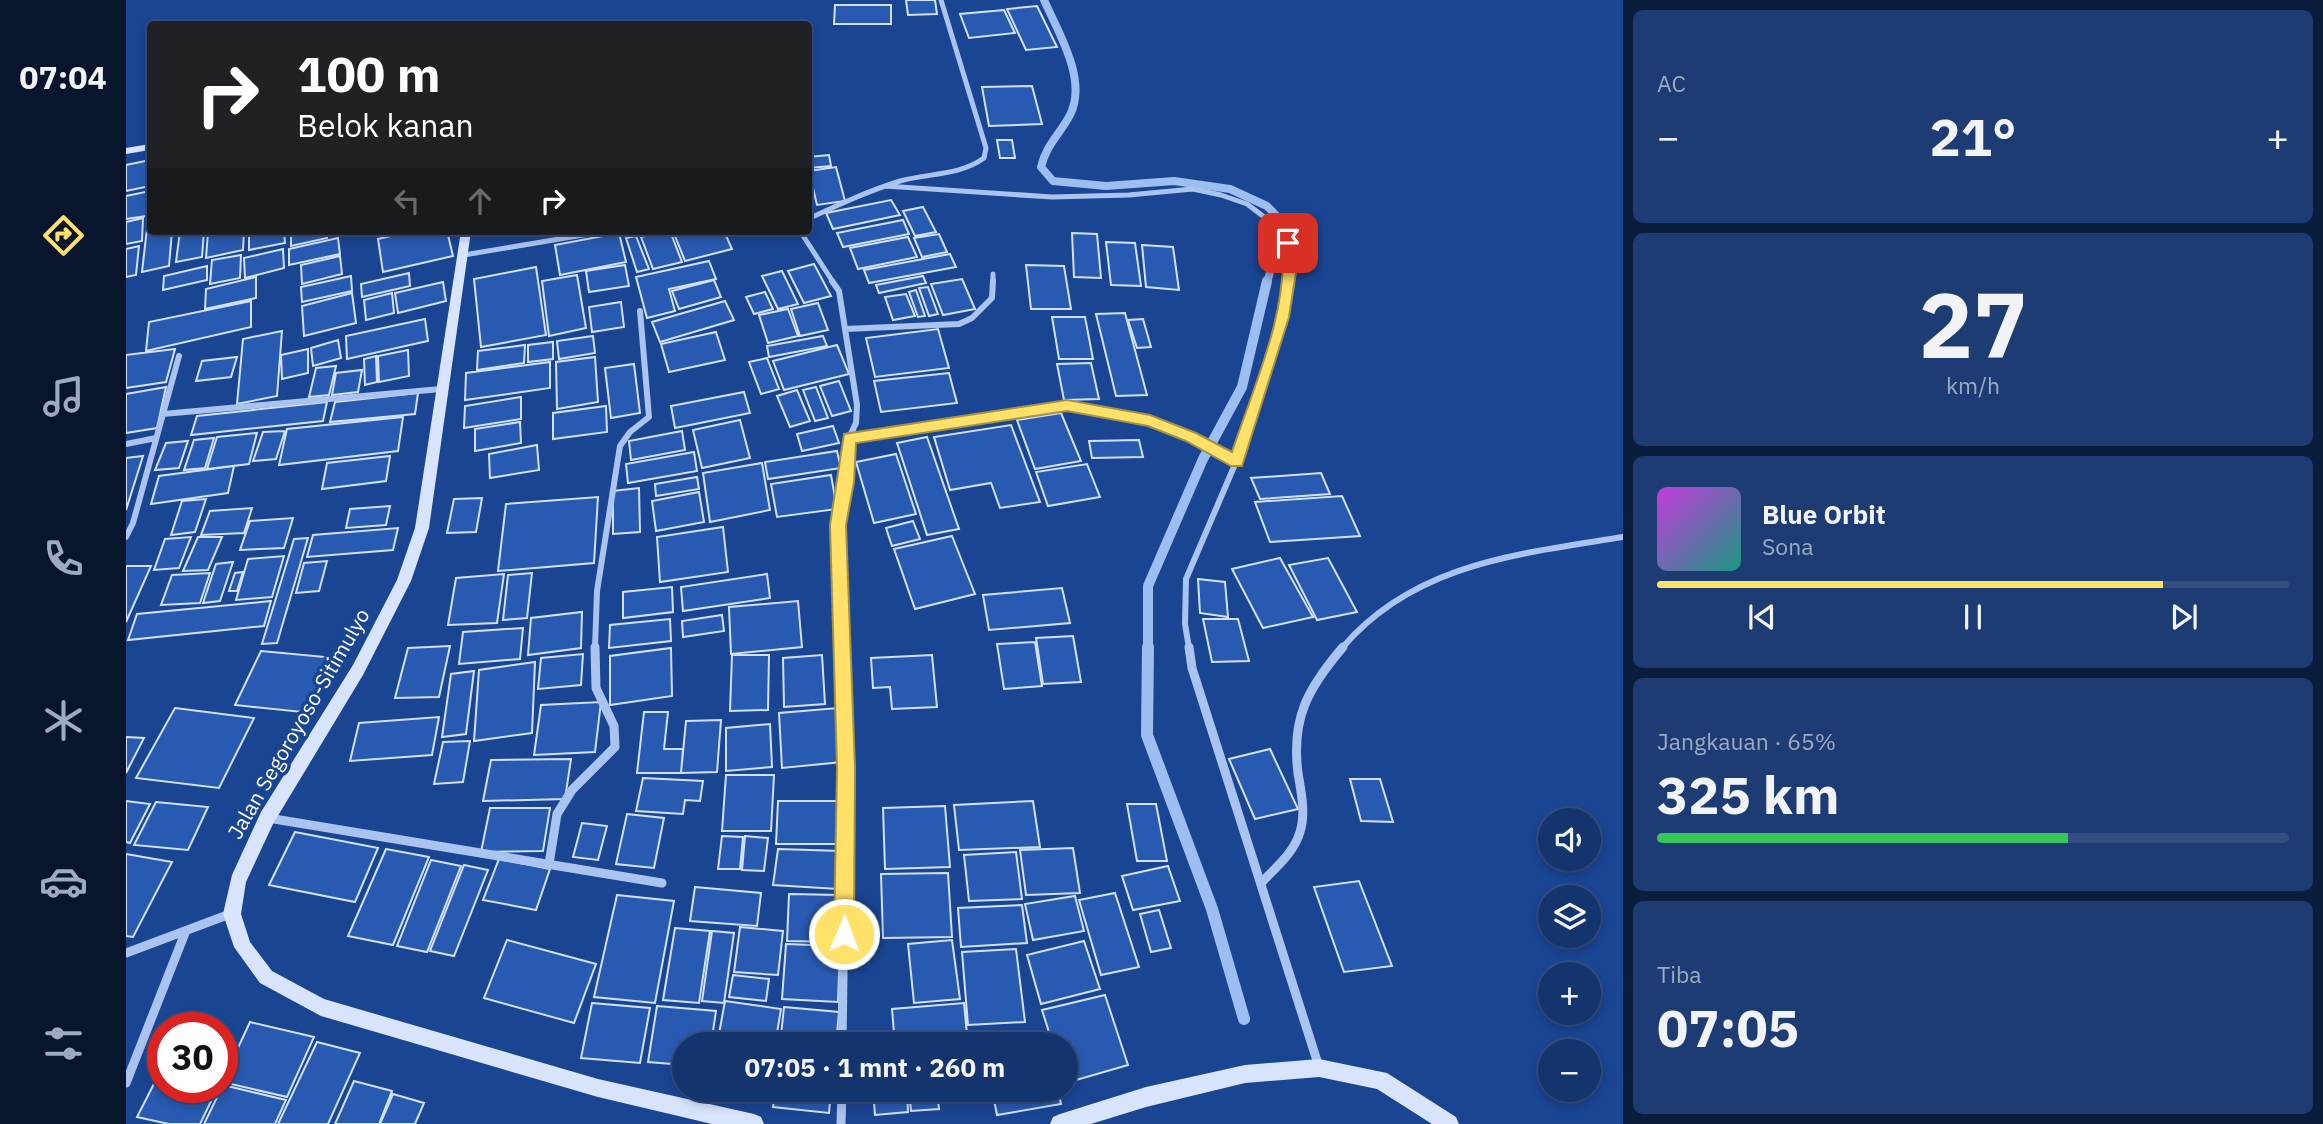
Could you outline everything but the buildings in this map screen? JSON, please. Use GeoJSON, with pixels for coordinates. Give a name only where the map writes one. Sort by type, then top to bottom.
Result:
{"type":"FeatureCollection","features":[{"type":"Feature","properties":{"kind":"main road"},"geometry":{"type":"LineString","coordinates":[[126,151],[147,148]]}},
{"type":"Feature","properties":{"kind":"main road","name":"Jalan Segoroyoso-Sitimulyo"},"geometry":{"type":"LineString","coordinates":[[466,235],[422,528],[404,581],[358,670],[267,818],[238,881],[232,914],[243,947],[266,977],[321,1007],[598,1088],[754,1124]]}},
{"type":"Feature","properties":{"kind":"main road"},"geometry":{"type":"LineString","coordinates":[[1060,1124],[1146,1097],[1245,1074],[1319,1068],[1380,1080],[1449,1124]]}},
{"type":"Feature","properties":{"kind":"street"},"geometry":{"type":"LineString","coordinates":[[812,217],[913,177],[958,172],[974,167],[984,158],[986,148],[941,0]]}},
{"type":"Feature","properties":{"kind":"street"},"geometry":{"type":"LineString","coordinates":[[885,187],[1052,197],[1129,195],[1192,189],[1247,204],[1272,223],[1288,243],[1289,279],[1282,317],[1237,462],[1186,579],[1185,624],[1192,667],[1319,1068]]}},
{"type":"Feature","properties":{"kind":"street"},"geometry":{"type":"LineString","coordinates":[[464,255],[583,235]]}},
{"type":"Feature","properties":{"kind":"street"},"geometry":{"type":"LineString","coordinates":[[803,235],[835,284],[857,405],[856,423],[849,438],[846,482],[838,525],[846,768],[842,1032]]}},
{"type":"Feature","properties":{"kind":"street"},"geometry":{"type":"LineString","coordinates":[[845,329],[958,324],[972,318],[992,298],[993,274]]}},
{"type":"Feature","properties":{"kind":"street"},"geometry":{"type":"LineString","coordinates":[[549,864],[557,814],[572,790],[615,747],[614,726],[596,688],[594,632],[597,590],[620,446],[630,432],[649,417],[640,311]]}},
{"type":"Feature","properties":{"kind":"street"},"geometry":{"type":"LineString","coordinates":[[126,537],[133,523],[179,356]]}},
{"type":"Feature","properties":{"kind":"street"},"geometry":{"type":"LineString","coordinates":[[163,414],[441,389]]}},
{"type":"Feature","properties":{"kind":"street"},"geometry":{"type":"LineString","coordinates":[[849,438],[1067,406],[1150,420],[1191,437],[1237,462]]}},
{"type":"Feature","properties":{"kind":"street"},"geometry":{"type":"LineString","coordinates":[[126,443],[156,439]]}},
{"type":"Feature","properties":{"kind":"street"},"geometry":{"type":"LineString","coordinates":[[1261,883],[1288,854],[1303,825],[1296,742],[1304,697],[1339,648],[1386,603],[1421,584],[1471,565],[1623,537]]}},
{"type":"Feature","properties":{"kind":"street"},"geometry":{"type":"LineString","coordinates":[[267,818],[662,883]]}},
{"type":"Feature","properties":{"kind":"street"},"geometry":{"type":"LineString","coordinates":[[126,953],[232,914]]}},
{"type":"Feature","properties":{"kind":"street"},"geometry":{"type":"LineString","coordinates":[[126,1083],[185,933]]}},
{"type":"Feature","properties":{"kind":"street"},"geometry":{"type":"LineString","coordinates":[[841,1124],[842,1102]]}},
{"type":"Feature","properties":{"kind":"waterway"},"geometry":{"type":"LineString","coordinates":[[1044,0],[1069,56],[1076,87],[1070,115],[1050,146],[1041,167],[1053,181],[1106,186],[1174,181],[1230,189],[1267,206],[1286,226]]}},
{"type":"Feature","properties":{"kind":"waterway"},"geometry":{"type":"LineString","coordinates":[[1267,282],[1280,241]]}},
{"type":"Feature","properties":{"kind":"waterway"},"geometry":{"type":"LineString","coordinates":[[1148,647],[1148,586],[1203,459],[1242,387],[1267,281]]}},
{"type":"Feature","properties":{"kind":"waterway"},"geometry":{"type":"LineString","coordinates":[[1148,647],[1147,735],[1212,909],[1244,1019]]}},
{"type":"Feature","properties":{"kind":"route"},"geometry":{"type":"LineString","coordinates":[[844,934],[846,768],[838,525],[846,482],[849,438],[1051,407],[1084,407],[1150,420],[1191,437],[1237,462],[1282,317],[1291,266],[1288,243]]}}]}
